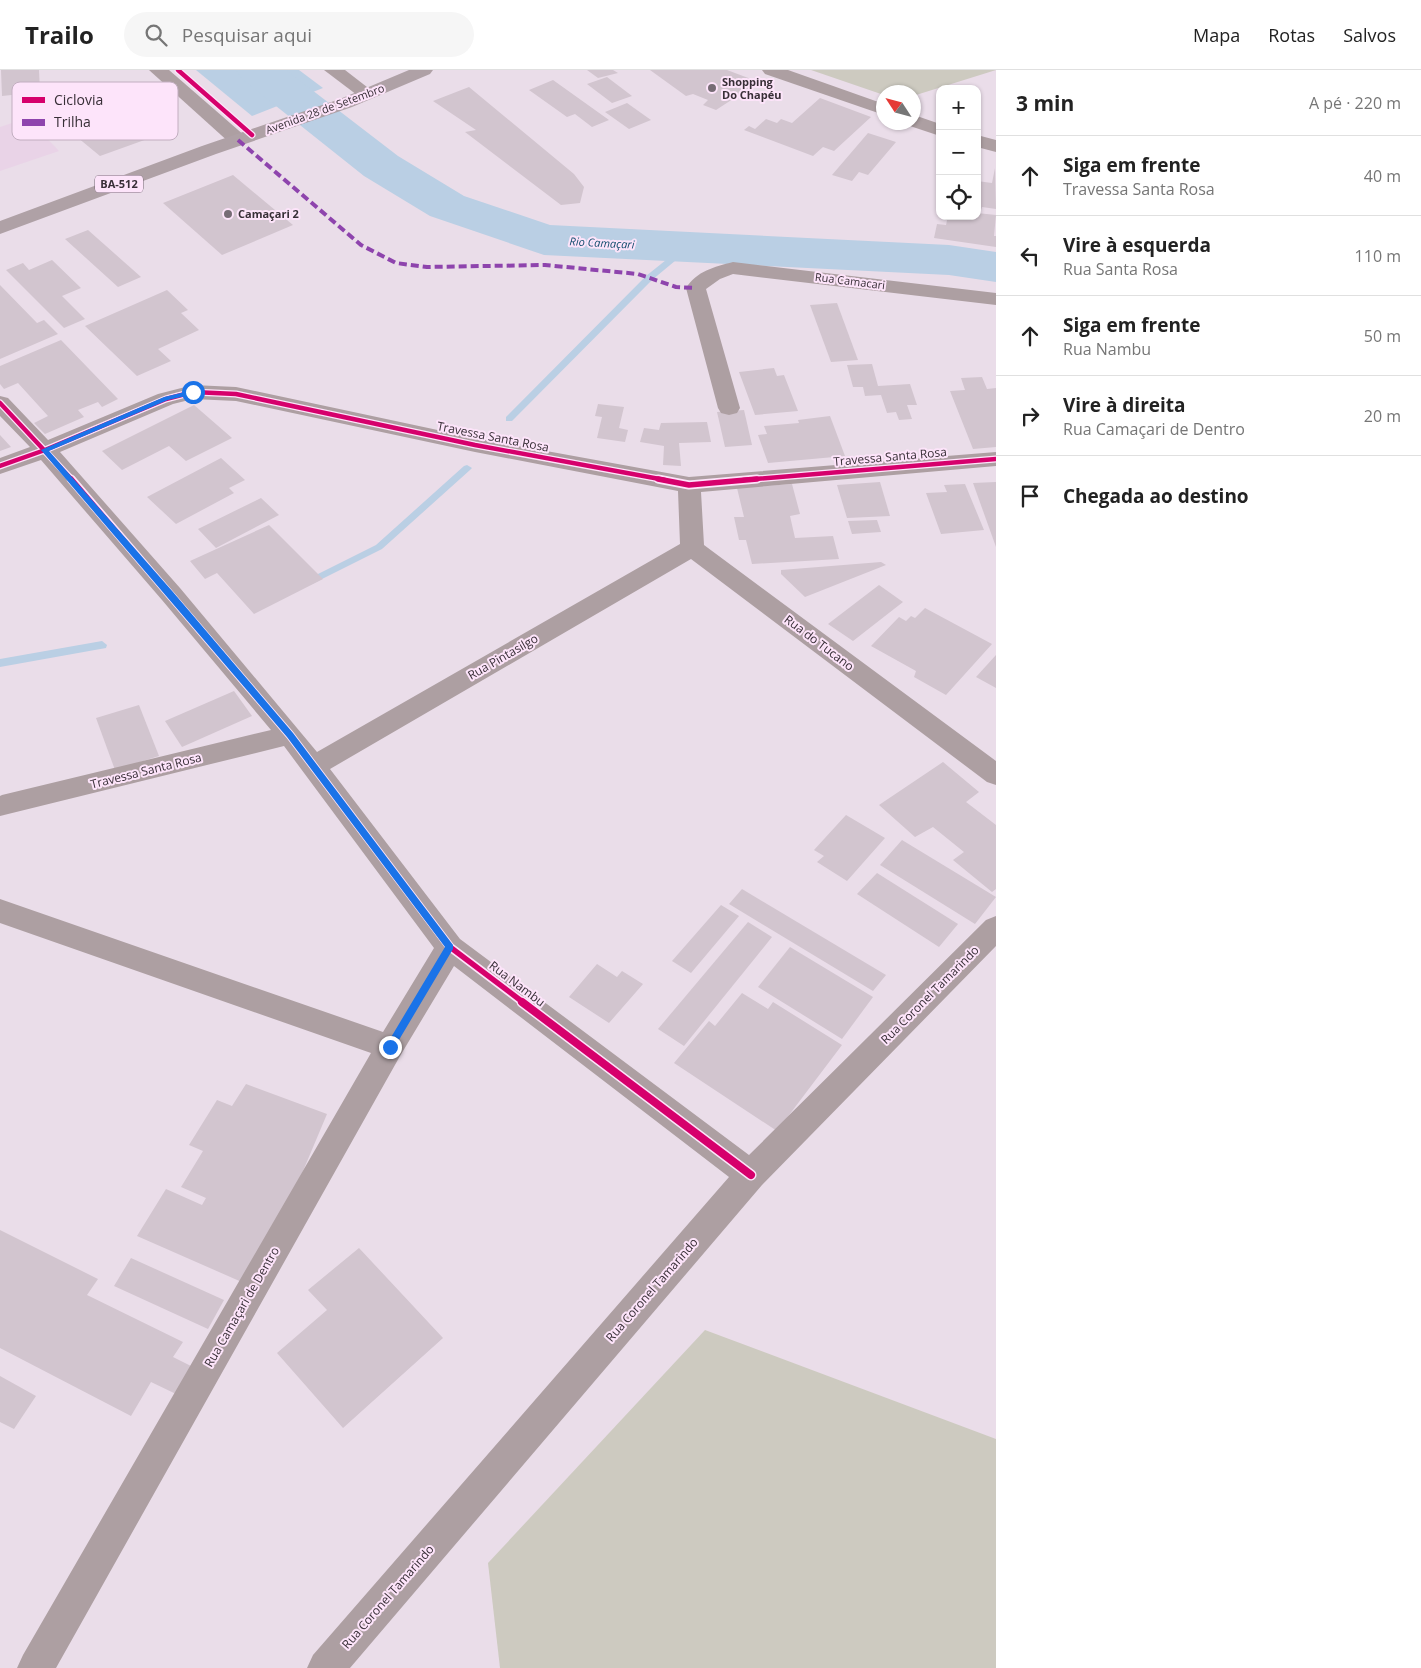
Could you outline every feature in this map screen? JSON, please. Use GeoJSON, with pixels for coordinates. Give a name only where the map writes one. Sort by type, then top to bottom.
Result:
{"type":"FeatureCollection","features":[{"type":"Feature","properties":{"kind":"main road","name":"Avenida 28 de Setembro"},"geometry":{"type":"LineString","coordinates":[[0,228],[346,102],[424,70]]}},
{"type":"Feature","properties":{"kind":"street"},"geometry":{"type":"LineString","coordinates":[[158,70],[172,82]]}},
{"type":"Feature","properties":{"kind":"street"},"geometry":{"type":"LineString","coordinates":[[333,70],[367,94]]}},
{"type":"Feature","properties":{"kind":"street"},"geometry":{"type":"LineString","coordinates":[[771,70],[876,107]]}},
{"type":"Feature","properties":{"kind":"street"},"geometry":{"type":"LineString","coordinates":[[178,88],[238,140]]}},
{"type":"Feature","properties":{"kind":"street"},"geometry":{"type":"LineString","coordinates":[[921,123],[936,129]]}},
{"type":"Feature","properties":{"kind":"street"},"geometry":{"type":"LineString","coordinates":[[981,142],[996,146]]}},
{"type":"Feature","properties":{"kind":"street","name":"Rua Camacari"},"geometry":{"type":"LineString","coordinates":[[729,408],[696,288],[704,278],[733,268],[996,299]]}},
{"type":"Feature","properties":{"kind":"street","name":"Travessa Santa Rosa"},"geometry":{"type":"LineString","coordinates":[[0,466],[45,450],[166,399],[193,392],[236,394],[474,445],[689,485],[996,459]]}},
{"type":"Feature","properties":{"kind":"street","name":"Rua Nambu"},"geometry":{"type":"LineString","coordinates":[[0,403],[45,450],[171,594],[290,735],[450,947],[751,1175]]}},
{"type":"Feature","properties":{"kind":"street"},"geometry":{"type":"LineString","coordinates":[[689,485],[692,548]]}},
{"type":"Feature","properties":{"kind":"street","name":"Rua Pintasilgo"},"geometry":{"type":"LineString","coordinates":[[314,766],[692,548]]}},
{"type":"Feature","properties":{"kind":"street","name":"Rua do Tucano"},"geometry":{"type":"LineString","coordinates":[[692,548],[996,775]]}},
{"type":"Feature","properties":{"kind":"street","name":"Travessa Santa Rosa"},"geometry":{"type":"LineString","coordinates":[[2,806],[290,735]]}},
{"type":"Feature","properties":{"kind":"street"},"geometry":{"type":"LineString","coordinates":[[0,911],[390,1047]]}},
{"type":"Feature","properties":{"kind":"street","name":"Rua Coronel Tamarindo"},"geometry":{"type":"LineString","coordinates":[[326,1668],[751,1175],[996,928]]}},
{"type":"Feature","properties":{"kind":"street","name":"Rua Camaçari de Dentro"},"geometry":{"type":"LineString","coordinates":[[36,1668],[390,1047],[450,947]]}},
{"type":"Feature","properties":{"kind":"shaded area"},"geometry":{"type":"Polygon","coordinates":[[[811,70],[996,70],[948,85],[936,85],[936,89],[921,93],[921,85],[876,85],[876,92],[811,70]]]}},
{"type":"Feature","properties":{"kind":"shaded area"},"geometry":{"type":"Polygon","coordinates":[[[12,123],[12,140],[48,140],[59,151],[0,171],[0,127],[12,123]]]}},
{"type":"Feature","properties":{"kind":"shaded area"},"geometry":{"type":"Polygon","coordinates":[[[705,1330],[996,1439],[996,1668],[500,1668],[488,1563],[705,1330]]]}},
{"type":"Feature","properties":{"kind":"water"},"geometry":{"type":"Polygon","coordinates":[[[196,70],[299,70],[323,88],[252,116],[196,70]]]}},
{"type":"Feature","properties":{"kind":"building"},"geometry":{"type":"Polygon","coordinates":[[[1,70],[39,70],[40,82],[12,82],[12,95],[2,96],[1,70]]]}},
{"type":"Feature","properties":{"kind":"building"},"geometry":{"type":"Polygon","coordinates":[[[587,70],[613,70],[618,73],[598,78],[587,70]]]}},
{"type":"Feature","properties":{"kind":"building","name":"Shopping Do Chapéu"},"geometry":{"type":"Polygon","coordinates":[[[650,70],[727,70],[759,82],[716,110],[703,105],[708,100],[693,94],[686,96],[650,70]]]}},
{"type":"Feature","properties":{"kind":"building"},"geometry":{"type":"Polygon","coordinates":[[[607,77],[632,96],[612,103],[587,84],[607,77]]]}},
{"type":"Feature","properties":{"kind":"building"},"geometry":{"type":"Polygon","coordinates":[[[553,80],[609,120],[592,127],[575,114],[567,117],[529,90],[553,80]]]}},
{"type":"Feature","properties":{"kind":"building"},"geometry":{"type":"Polygon","coordinates":[[[469,87],[574,174],[584,187],[580,203],[561,205],[465,132],[476,130],[433,101],[469,87]]]}},
{"type":"Feature","properties":{"kind":"building"},"geometry":{"type":"Polygon","coordinates":[[[820,98],[871,117],[834,151],[823,147],[813,156],[744,130],[749,126],[755,129],[766,119],[777,123],[781,119],[792,123],[820,98]]]}},
{"type":"Feature","properties":{"kind":"building"},"geometry":{"type":"Polygon","coordinates":[[[627,103],[651,120],[629,129],[605,112],[627,103]]]}},
{"type":"Feature","properties":{"kind":"building"},"geometry":{"type":"Polygon","coordinates":[[[868,133],[896,142],[868,175],[859,172],[852,181],[832,175],[868,133]]]}},
{"type":"Feature","properties":{"kind":"building"},"geometry":{"type":"Polygon","coordinates":[[[81,140],[145,140],[100,156],[81,140]]]}},
{"type":"Feature","properties":{"kind":"building"},"geometry":{"type":"Polygon","coordinates":[[[995,168],[996,209],[982,207],[981,210],[981,182],[992,183],[995,168]]]}},
{"type":"Feature","properties":{"kind":"building","name":"Camaçari 2"},"geometry":{"type":"Polygon","coordinates":[[[233,175],[293,225],[222,255],[163,203],[233,175]]]}},
{"type":"Feature","properties":{"kind":"building"},"geometry":{"type":"Polygon","coordinates":[[[981,213],[996,215],[994,236],[996,236],[996,247],[934,238],[937,224],[946,225],[947,220],[981,220],[981,213]]]}},
{"type":"Feature","properties":{"kind":"building"},"geometry":{"type":"Polygon","coordinates":[[[88,230],[141,277],[118,287],[65,239],[88,230]]]}},
{"type":"Feature","properties":{"kind":"building"},"geometry":{"type":"Polygon","coordinates":[[[52,260],[81,288],[62,296],[85,319],[64,328],[6,270],[23,263],[29,270],[52,260]]]}},
{"type":"Feature","properties":{"kind":"building"},"geometry":{"type":"Polygon","coordinates":[[[0,285],[37,323],[44,320],[58,334],[0,359],[0,285]]]}},
{"type":"Feature","properties":{"kind":"building"},"geometry":{"type":"Polygon","coordinates":[[[167,290],[188,310],[181,313],[199,330],[158,349],[171,361],[137,376],[85,326],[167,290]]]}},
{"type":"Feature","properties":{"kind":"building"},"geometry":{"type":"Polygon","coordinates":[[[837,303],[858,360],[831,362],[810,305],[837,303]]]}},
{"type":"Feature","properties":{"kind":"building"},"geometry":{"type":"Polygon","coordinates":[[[61,340],[118,399],[102,407],[98,402],[78,410],[84,417],[45,434],[34,423],[48,416],[18,383],[4,389],[0,384],[0,366],[61,340]]]}},
{"type":"Feature","properties":{"kind":"building"},"geometry":{"type":"Polygon","coordinates":[[[872,364],[878,386],[910,384],[917,405],[907,405],[912,419],[899,420],[896,412],[887,413],[881,395],[865,396],[863,387],[853,387],[847,365],[872,364]]]}},
{"type":"Feature","properties":{"kind":"building"},"geometry":{"type":"Polygon","coordinates":[[[774,368],[777,376],[784,375],[798,411],[755,415],[739,372],[774,368]]]}},
{"type":"Feature","properties":{"kind":"building"},"geometry":{"type":"Polygon","coordinates":[[[982,377],[987,389],[996,388],[996,447],[973,449],[950,391],[965,390],[961,378],[982,377]]]}},
{"type":"Feature","properties":{"kind":"building"},"geometry":{"type":"Polygon","coordinates":[[[598,404],[624,407],[619,428],[628,430],[625,442],[597,438],[602,417],[595,416],[598,404]]]}},
{"type":"Feature","properties":{"kind":"building"},"geometry":{"type":"Polygon","coordinates":[[[194,405],[232,438],[186,461],[169,446],[122,470],[102,451],[194,405]]]}},
{"type":"Feature","properties":{"kind":"building"},"geometry":{"type":"Polygon","coordinates":[[[744,410],[752,445],[725,447],[717,412],[744,410]]]}},
{"type":"Feature","properties":{"kind":"building"},"geometry":{"type":"Polygon","coordinates":[[[830,416],[845,456],[768,463],[758,435],[767,434],[764,426],[799,423],[798,420],[830,416]]]}},
{"type":"Feature","properties":{"kind":"building"},"geometry":{"type":"Polygon","coordinates":[[[707,422],[711,442],[679,443],[681,466],[663,465],[664,446],[640,442],[644,428],[659,430],[661,423],[707,422]]]}},
{"type":"Feature","properties":{"kind":"building"},"geometry":{"type":"Polygon","coordinates":[[[0,435],[11,447],[0,451],[0,435]]]}},
{"type":"Feature","properties":{"kind":"building"},"geometry":{"type":"Polygon","coordinates":[[[221,458],[245,480],[229,488],[234,493],[176,524],[147,497],[221,458]]]}},
{"type":"Feature","properties":{"kind":"building"},"geometry":{"type":"Polygon","coordinates":[[[880,482],[890,516],[847,518],[837,485],[880,482]]]}},
{"type":"Feature","properties":{"kind":"building"},"geometry":{"type":"Polygon","coordinates":[[[996,482],[996,547],[973,483],[996,482]]]}},
{"type":"Feature","properties":{"kind":"building"},"geometry":{"type":"Polygon","coordinates":[[[792,484],[800,514],[790,516],[795,538],[833,536],[839,559],[752,564],[746,540],[739,540],[734,517],[744,517],[737,488],[792,484]]]}},
{"type":"Feature","properties":{"kind":"building"},"geometry":{"type":"Polygon","coordinates":[[[965,484],[984,530],[941,534],[926,493],[947,492],[944,485],[965,484]]]}},
{"type":"Feature","properties":{"kind":"building"},"geometry":{"type":"Polygon","coordinates":[[[261,498],[279,515],[216,548],[198,529],[261,498]]]}},
{"type":"Feature","properties":{"kind":"building"},"geometry":{"type":"Polygon","coordinates":[[[877,520],[881,532],[852,534],[848,521],[877,520]]]}},
{"type":"Feature","properties":{"kind":"building"},"geometry":{"type":"Polygon","coordinates":[[[269,525],[323,579],[254,614],[217,573],[205,579],[190,561],[269,525]]]}},
{"type":"Feature","properties":{"kind":"building"},"geometry":{"type":"Polygon","coordinates":[[[881,562],[886,565],[805,597],[781,574],[781,570],[881,562]]]}},
{"type":"Feature","properties":{"kind":"building"},"geometry":{"type":"Polygon","coordinates":[[[879,585],[903,602],[853,641],[828,624],[879,585]]]}},
{"type":"Feature","properties":{"kind":"building"},"geometry":{"type":"Polygon","coordinates":[[[925,608],[992,644],[946,695],[914,677],[916,671],[871,646],[899,617],[906,621],[911,616],[915,618],[925,608]]]}},
{"type":"Feature","properties":{"kind":"building"},"geometry":{"type":"Polygon","coordinates":[[[996,655],[996,688],[976,677],[996,655]]]}},
{"type":"Feature","properties":{"kind":"building"},"geometry":{"type":"Polygon","coordinates":[[[234,691],[252,716],[182,747],[165,721],[234,691]]]}},
{"type":"Feature","properties":{"kind":"building"},"geometry":{"type":"Polygon","coordinates":[[[139,705],[159,756],[115,770],[96,718],[139,705]]]}},
{"type":"Feature","properties":{"kind":"building"},"geometry":{"type":"Polygon","coordinates":[[[943,762],[979,792],[966,802],[996,825],[996,889],[992,892],[953,860],[964,852],[933,827],[915,837],[879,805],[943,762]]]}},
{"type":"Feature","properties":{"kind":"building"},"geometry":{"type":"Polygon","coordinates":[[[846,815],[885,838],[847,881],[817,862],[824,856],[814,850],[846,815]]]}},
{"type":"Feature","properties":{"kind":"building"},"geometry":{"type":"Polygon","coordinates":[[[902,840],[996,897],[975,924],[880,865],[902,840]]]}},
{"type":"Feature","properties":{"kind":"building"},"geometry":{"type":"Polygon","coordinates":[[[877,873],[958,924],[939,947],[857,894],[877,873]]]}},
{"type":"Feature","properties":{"kind":"building"},"geometry":{"type":"Polygon","coordinates":[[[742,889],[886,975],[873,991],[729,904],[742,889]]]}},
{"type":"Feature","properties":{"kind":"building"},"geometry":{"type":"Polygon","coordinates":[[[721,905],[739,916],[691,973],[672,961],[721,905]]]}},
{"type":"Feature","properties":{"kind":"building"},"geometry":{"type":"Polygon","coordinates":[[[748,922],[772,937],[684,1046],[658,1029],[748,922]]]}},
{"type":"Feature","properties":{"kind":"building"},"geometry":{"type":"Polygon","coordinates":[[[790,947],[873,997],[842,1039],[758,987],[790,947]]]}},
{"type":"Feature","properties":{"kind":"building"},"geometry":{"type":"Polygon","coordinates":[[[597,964],[617,977],[622,971],[643,984],[609,1023],[569,997],[597,964]]]}},
{"type":"Feature","properties":{"kind":"building"},"geometry":{"type":"Polygon","coordinates":[[[742,993],[768,1009],[773,1002],[842,1045],[777,1131],[674,1063],[709,1021],[715,1026],[742,993]]]}},
{"type":"Feature","properties":{"kind":"building"},"geometry":{"type":"Polygon","coordinates":[[[246,1084],[327,1114],[295,1190],[244,1283],[137,1236],[166,1189],[202,1205],[206,1198],[181,1187],[203,1151],[189,1145],[217,1100],[232,1106],[246,1084]]]}},
{"type":"Feature","properties":{"kind":"building"},"geometry":{"type":"Polygon","coordinates":[[[0,1230],[98,1279],[87,1295],[183,1342],[173,1357],[193,1367],[176,1394],[151,1382],[131,1416],[0,1348],[0,1230]]]}},
{"type":"Feature","properties":{"kind":"building"},"geometry":{"type":"Polygon","coordinates":[[[359,1248],[443,1338],[343,1428],[277,1353],[327,1310],[308,1290],[359,1248]]]}},
{"type":"Feature","properties":{"kind":"building"},"geometry":{"type":"Polygon","coordinates":[[[131,1258],[224,1300],[208,1329],[114,1286],[131,1258]]]}},
{"type":"Feature","properties":{"kind":"building"},"geometry":{"type":"Polygon","coordinates":[[[0,1376],[36,1396],[14,1429],[0,1422],[0,1376]]]}},
{"type":"Feature","properties":{"kind":"waterway","name":"Rio Camaçari"},"geometry":{"type":"LineString","coordinates":[[258,70],[381,166],[447,206],[544,240],[949,260],[996,267]]}},
{"type":"Feature","properties":{"kind":"waterway"},"geometry":{"type":"LineString","coordinates":[[509,419],[649,278],[689,246]]}},
{"type":"Feature","properties":{"kind":"waterway"},"geometry":{"type":"LineString","coordinates":[[307,583],[379,547],[467,468]]}},
{"type":"Feature","properties":{"kind":"waterway"},"geometry":{"type":"LineString","coordinates":[[0,663],[102,645]]}},
{"type":"Feature","properties":{"kind":"marked path"},"geometry":{"type":"LineString","coordinates":[[238,140],[361,245],[396,263],[427,267],[545,265],[638,274],[676,287],[696,288]]}},
{"type":"Feature","properties":{"kind":"cycle path"},"geometry":{"type":"LineString","coordinates":[[178,70],[252,135]]}},
{"type":"Feature","properties":{"kind":"cycle path"},"geometry":{"type":"LineString","coordinates":[[0,466],[45,450],[166,399],[193,392],[236,394],[475,445],[689,485],[996,459]]}},
{"type":"Feature","properties":{"kind":"cycle path"},"geometry":{"type":"LineString","coordinates":[[0,403],[45,450],[171,594],[290,735],[450,947],[751,1175]]}},
{"type":"Feature","properties":{"kind":"place","name":"Shopping Do Chapéu"},"geometry":{"type":"Point","coordinates":[712,88]}},
{"type":"Feature","properties":{"kind":"place","name":"Camaçari 2"},"geometry":{"type":"Point","coordinates":[228,214]}},
{"type":"Feature","properties":{"kind":"route"},"geometry":{"type":"LineString","coordinates":[[193,392],[166,399],[45,450],[171,594],[290,735],[450,947],[390,1047]]}}]}
